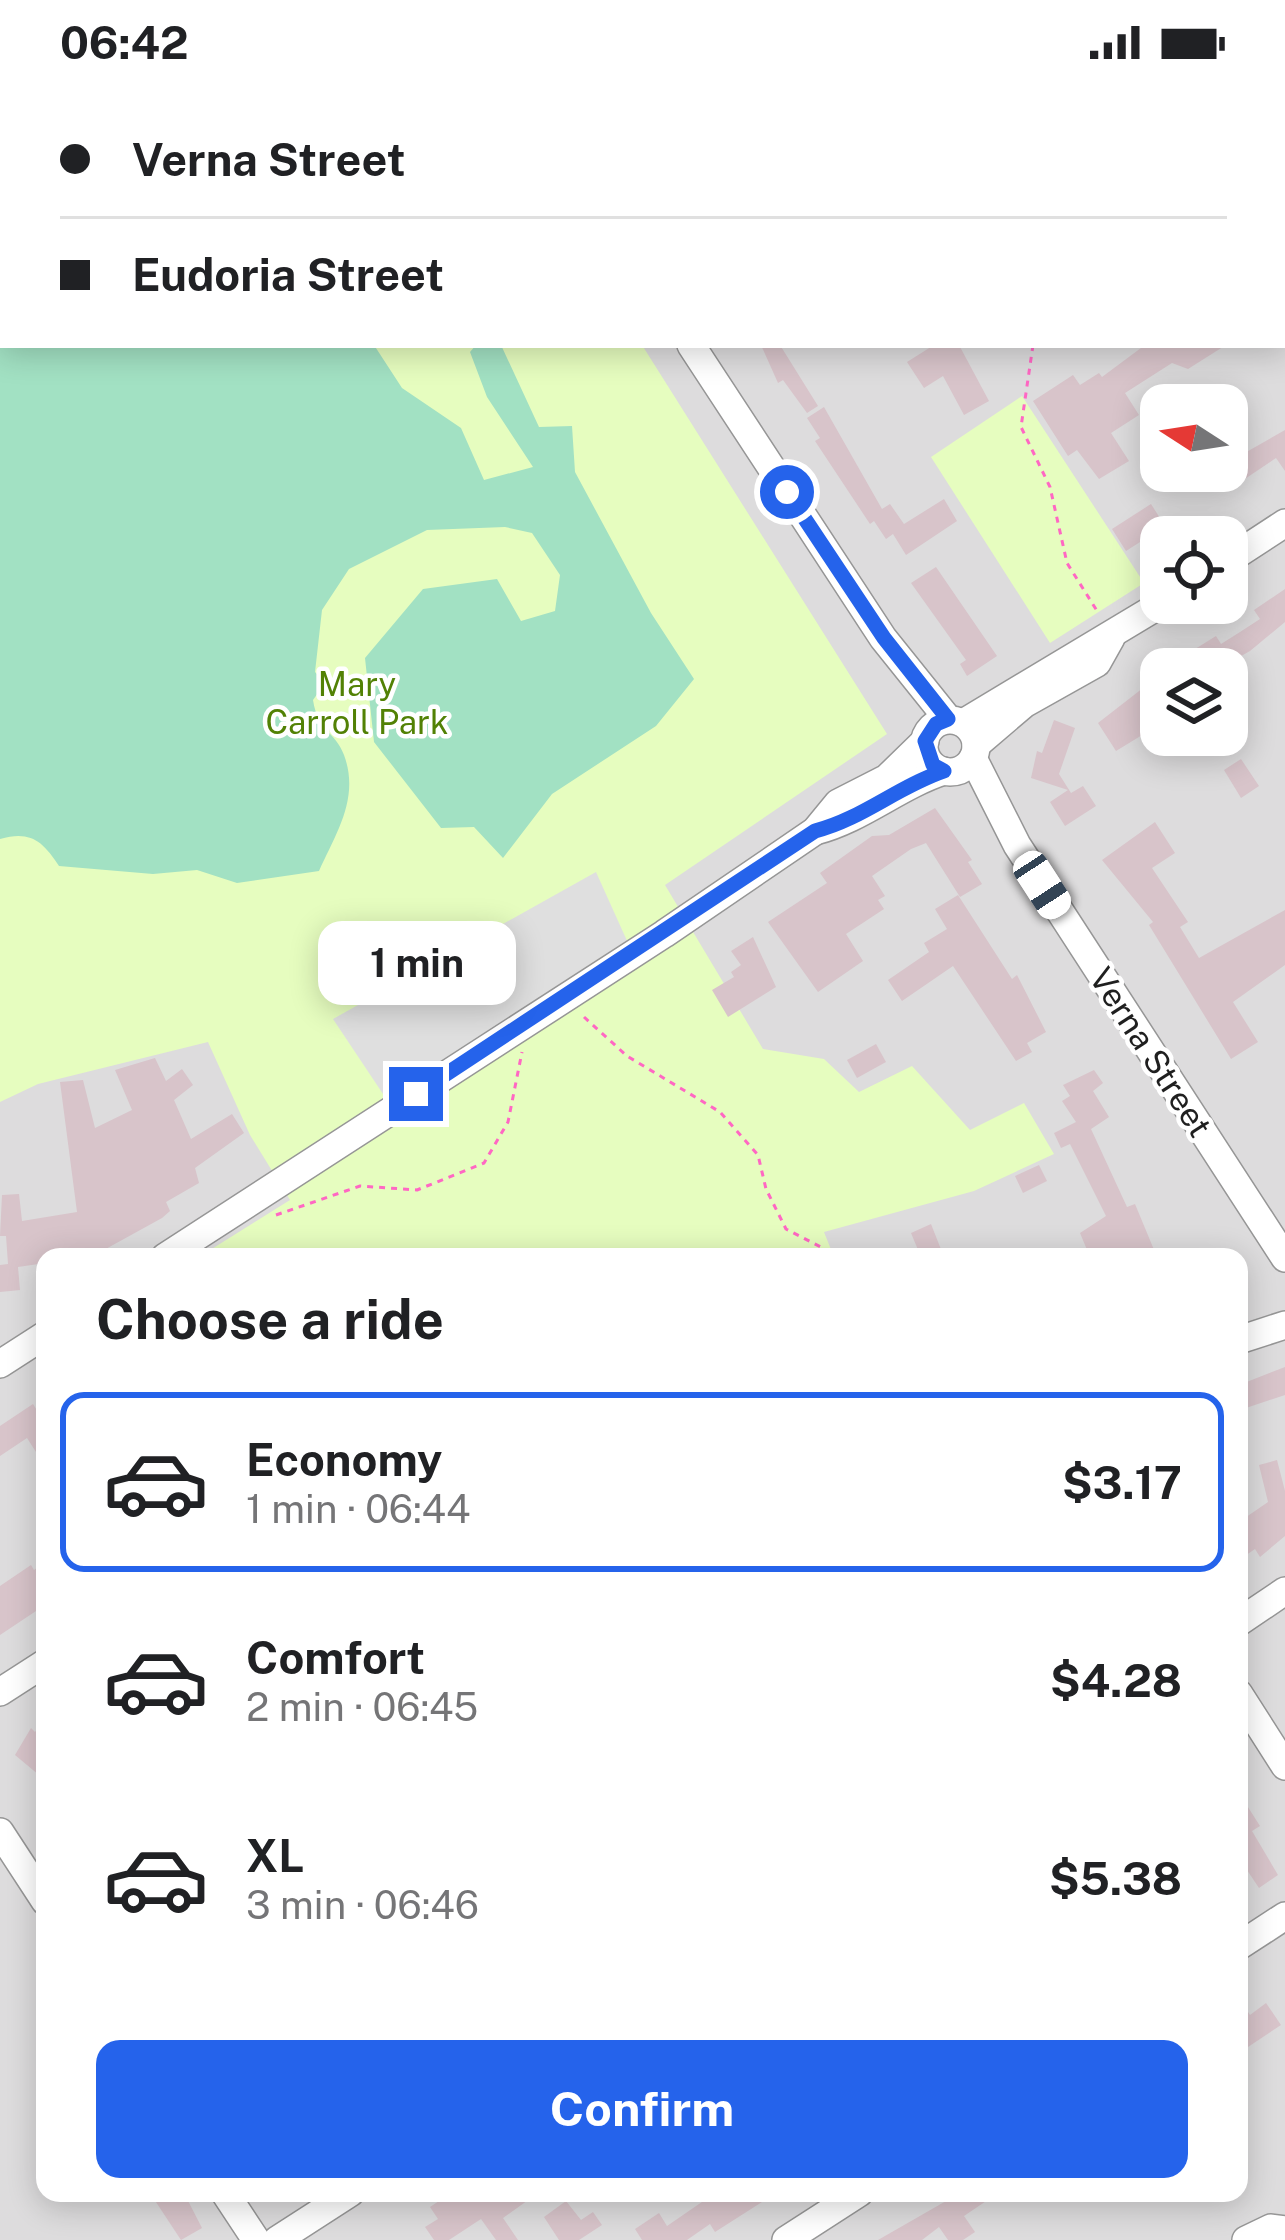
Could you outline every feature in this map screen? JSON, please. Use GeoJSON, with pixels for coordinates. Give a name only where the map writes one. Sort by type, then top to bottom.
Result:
{"type":"FeatureCollection","features":[{"type":"Feature","properties":{"kind":"street","name":"Verna Street"},"geometry":{"type":"LineString","coordinates":[[693,348],[1285,1258]]}},
{"type":"Feature","properties":{"kind":"street"},"geometry":{"type":"LineString","coordinates":[[1248,547],[1285,523]]}},
{"type":"Feature","properties":{"kind":"street"},"geometry":{"type":"LineString","coordinates":[[179,1248],[815,831],[838,803],[1096,663],[1107,625],[1140,612]]}},
{"type":"Feature","properties":{"kind":"street"},"geometry":{"type":"LineString","coordinates":[[1248,1337],[1285,1325]]}},
{"type":"Feature","properties":{"kind":"street"},"geometry":{"type":"LineString","coordinates":[[0,1364],[36,1341]]}},
{"type":"Feature","properties":{"kind":"street"},"geometry":{"type":"LineString","coordinates":[[1248,1616],[1285,1591]]}},
{"type":"Feature","properties":{"kind":"street"},"geometry":{"type":"LineString","coordinates":[[0,1692],[36,1669]]}},
{"type":"Feature","properties":{"kind":"street"},"geometry":{"type":"LineString","coordinates":[[1248,1708],[1285,1766]]}},
{"type":"Feature","properties":{"kind":"street"},"geometry":{"type":"LineString","coordinates":[[0,1832],[36,1887]]}},
{"type":"Feature","properties":{"kind":"street"},"geometry":{"type":"LineString","coordinates":[[1248,1940],[1285,1916]]}},
{"type":"Feature","properties":{"kind":"street"},"geometry":{"type":"LineString","coordinates":[[231,2202],[256,2240]]}},
{"type":"Feature","properties":{"kind":"street"},"geometry":{"type":"LineString","coordinates":[[277,2240],[336,2202]]}},
{"type":"Feature","properties":{"kind":"street"},"geometry":{"type":"LineString","coordinates":[[787,2240],[845,2202]]}},
{"type":"Feature","properties":{"kind":"street"},"geometry":{"type":"LineString","coordinates":[[1246,2240],[1271,2228],[1285,2230]]}},
{"type":"Feature","properties":{"kind":"path"},"geometry":{"type":"LineString","coordinates":[[1033,348],[1022,427],[1050,487],[1067,563],[1107,625]]}},
{"type":"Feature","properties":{"kind":"path"},"geometry":{"type":"LineString","coordinates":[[572,1010],[627,1056],[720,1112],[758,1155],[766,1190],[786,1228],[823,1248]]}},
{"type":"Feature","properties":{"kind":"path"},"geometry":{"type":"LineString","coordinates":[[258,1219],[360,1186],[417,1190],[484,1163],[508,1122],[524,1046]]}},
{"type":"Feature","properties":{"kind":"shaded area"},"geometry":{"type":"Polygon","coordinates":[[[0,348],[1285,348],[1285,2240],[0,2240],[0,348]]]}},
{"type":"Feature","properties":{"kind":"shaded area"},"geometry":{"type":"Polygon","coordinates":[[[0,348],[376,348],[402,388],[461,428],[484,480],[533,467],[487,397],[470,352],[502,348],[539,427],[572,426],[575,472],[651,613],[694,679],[656,726],[552,794],[503,858],[474,827],[441,828],[374,742],[365,658],[423,589],[497,579],[521,621],[555,611],[560,575],[532,533],[505,527],[427,530],[349,569],[322,610],[315,672],[325,683],[313,700],[319,719],[344,755],[349,786],[344,815],[319,871],[237,883],[197,870],[153,874],[59,866],[35,840],[0,839],[0,348]]]}},
{"type":"Feature","properties":{"kind":"shaded area"},"geometry":{"type":"Polygon","coordinates":[[[596,872],[628,943],[385,1097],[333,1019],[596,872]]]}},
{"type":"Feature","properties":{"kind":"green space","name":"Mary Carroll Park"},"geometry":{"type":"Polygon","coordinates":[[[0,348],[644,348],[887,734],[665,885],[763,1049],[824,1059],[859,1092],[912,1066],[970,1130],[1024,1103],[1054,1154],[974,1191],[824,1232],[830,1248],[213,1248],[290,1200],[250,1135],[208,1042],[38,1084],[0,1102],[0,348]]]}},
{"type":"Feature","properties":{"kind":"green space"},"geometry":{"type":"Polygon","coordinates":[[[1022,396],[1140,577],[1140,586],[1050,643],[931,457],[1022,396]]]}},
{"type":"Feature","properties":{"kind":"building"},"geometry":{"type":"Polygon","coordinates":[[[762,348],[782,348],[818,406],[807,413],[783,380],[778,383],[762,348]]]}},
{"type":"Feature","properties":{"kind":"building"},"geometry":{"type":"Polygon","coordinates":[[[929,348],[961,348],[989,401],[964,415],[943,376],[924,388],[907,362],[929,348]]]}},
{"type":"Feature","properties":{"kind":"building"},"geometry":{"type":"Polygon","coordinates":[[[1141,348],[1221,348],[1188,369],[1172,363],[1125,393],[1139,415],[1111,433],[1129,461],[1099,479],[1077,450],[1068,456],[1033,401],[1073,375],[1080,385],[1099,373],[1102,377],[1141,348]]]}},
{"type":"Feature","properties":{"kind":"building"},"geometry":{"type":"Polygon","coordinates":[[[824,407],[882,509],[890,504],[904,524],[944,499],[957,521],[906,555],[893,534],[886,539],[874,521],[870,524],[815,441],[820,438],[807,418],[824,407]]]}},
{"type":"Feature","properties":{"kind":"building"},"geometry":{"type":"Polygon","coordinates":[[[1285,430],[1285,471],[1276,458],[1248,477],[1248,451],[1285,430]]]}},
{"type":"Feature","properties":{"kind":"building"},"geometry":{"type":"Polygon","coordinates":[[[1151,504],[1159,516],[1140,516],[1140,542],[1126,551],[1112,529],[1151,504]]]}},
{"type":"Feature","properties":{"kind":"building"},"geometry":{"type":"Polygon","coordinates":[[[936,567],[997,656],[967,676],[960,664],[966,660],[911,583],[936,567]]]}},
{"type":"Feature","properties":{"kind":"building"},"geometry":{"type":"Polygon","coordinates":[[[1285,589],[1285,622],[1250,651],[1197,648],[1216,636],[1221,644],[1260,619],[1254,610],[1285,589]]]}},
{"type":"Feature","properties":{"kind":"building"},"geometry":{"type":"Polygon","coordinates":[[[1140,690],[1140,736],[1116,751],[1098,723],[1140,690]]]}},
{"type":"Feature","properties":{"kind":"building"},"geometry":{"type":"Polygon","coordinates":[[[1054,720],[1075,728],[1059,774],[1071,793],[1083,786],[1096,806],[1065,826],[1050,802],[1068,790],[1031,778],[1037,751],[1042,753],[1054,720]]]}},
{"type":"Feature","properties":{"kind":"building"},"geometry":{"type":"Polygon","coordinates":[[[1241,759],[1259,786],[1241,798],[1224,770],[1241,759]]]}},
{"type":"Feature","properties":{"kind":"building"},"geometry":{"type":"Polygon","coordinates":[[[935,808],[972,860],[968,862],[982,884],[960,897],[926,843],[911,849],[872,876],[885,896],[878,900],[884,909],[846,934],[863,961],[818,992],[768,922],[827,883],[820,873],[872,836],[889,835],[935,808]]]}},
{"type":"Feature","properties":{"kind":"building"},"geometry":{"type":"Polygon","coordinates":[[[1155,822],[1175,853],[1152,868],[1188,922],[1180,927],[1199,958],[1285,910],[1285,965],[1233,1002],[1258,1042],[1231,1059],[1149,925],[1153,922],[1102,860],[1155,822]]]}},
{"type":"Feature","properties":{"kind":"building"},"geometry":{"type":"Polygon","coordinates":[[[958,895],[1012,979],[1017,975],[1046,1032],[1027,1043],[1032,1052],[1016,1061],[953,966],[902,1001],[888,980],[929,952],[924,943],[947,929],[935,909],[958,895]]]}},
{"type":"Feature","properties":{"kind":"building"},"geometry":{"type":"Polygon","coordinates":[[[753,937],[776,987],[728,1017],[712,990],[734,977],[731,972],[741,965],[731,951],[753,937]]]}},
{"type":"Feature","properties":{"kind":"building"},"geometry":{"type":"Polygon","coordinates":[[[876,1044],[886,1062],[857,1078],[847,1060],[876,1044]]]}},
{"type":"Feature","properties":{"kind":"building"},"geometry":{"type":"Polygon","coordinates":[[[155,1058],[166,1081],[182,1069],[193,1085],[174,1100],[191,1139],[232,1114],[244,1133],[195,1168],[199,1183],[166,1202],[170,1211],[162,1218],[108,1248],[36,1248],[36,1264],[18,1267],[20,1290],[0,1292],[0,1265],[8,1264],[6,1236],[0,1236],[2,1195],[19,1194],[22,1221],[77,1212],[60,1082],[83,1080],[95,1128],[132,1110],[115,1070],[155,1058]]]}},
{"type":"Feature","properties":{"kind":"building"},"geometry":{"type":"Polygon","coordinates":[[[1094,1070],[1103,1083],[1093,1091],[1109,1117],[1091,1129],[1127,1207],[1135,1204],[1153,1248],[1086,1248],[1080,1233],[1106,1216],[1070,1144],[1061,1148],[1054,1133],[1076,1122],[1062,1101],[1070,1096],[1063,1085],[1094,1070]]]}},
{"type":"Feature","properties":{"kind":"building"},"geometry":{"type":"Polygon","coordinates":[[[1039,1165],[1047,1181],[1023,1193],[1015,1176],[1039,1165]]]}},
{"type":"Feature","properties":{"kind":"building"},"geometry":{"type":"Polygon","coordinates":[[[931,1224],[940,1248],[917,1248],[911,1233],[931,1224]]]}},
{"type":"Feature","properties":{"kind":"building"},"geometry":{"type":"Polygon","coordinates":[[[1285,1367],[1285,1395],[1248,1407],[1248,1381],[1285,1367]]]}},
{"type":"Feature","properties":{"kind":"building"},"geometry":{"type":"Polygon","coordinates":[[[33,1404],[36,1452],[27,1438],[0,1456],[0,1426],[33,1404]]]}},
{"type":"Feature","properties":{"kind":"building"},"geometry":{"type":"Polygon","coordinates":[[[1277,1460],[1285,1491],[1285,1536],[1260,1557],[1255,1549],[1248,1554],[1248,1516],[1268,1502],[1259,1465],[1277,1460]]]}},
{"type":"Feature","properties":{"kind":"building"},"geometry":{"type":"Polygon","coordinates":[[[31,1565],[36,1611],[0,1635],[0,1586],[31,1565]]]}},
{"type":"Feature","properties":{"kind":"building"},"geometry":{"type":"Polygon","coordinates":[[[31,1728],[36,1772],[15,1755],[31,1728]]]}},
{"type":"Feature","properties":{"kind":"building"},"geometry":{"type":"Polygon","coordinates":[[[1248,1807],[1260,1826],[1252,1831],[1278,1875],[1259,1888],[1248,1872],[1248,1807]]]}},
{"type":"Feature","properties":{"kind":"building"},"geometry":{"type":"Polygon","coordinates":[[[1266,2003],[1281,2025],[1248,2047],[1248,2012],[1250,2015],[1266,2003]]]}},
{"type":"Feature","properties":{"kind":"building"},"geometry":{"type":"Polygon","coordinates":[[[156,2202],[189,2202],[202,2228],[181,2240],[156,2202]]]}},
{"type":"Feature","properties":{"kind":"building"},"geometry":{"type":"Polygon","coordinates":[[[438,2202],[525,2202],[503,2218],[518,2240],[496,2240],[481,2219],[449,2240],[434,2240],[425,2227],[438,2219],[430,2207],[438,2202]]]}},
{"type":"Feature","properties":{"kind":"building"},"geometry":{"type":"Polygon","coordinates":[[[567,2202],[581,2220],[593,2212],[602,2225],[579,2240],[559,2240],[544,2217],[567,2202]]]}},
{"type":"Feature","properties":{"kind":"building"},"geometry":{"type":"Polygon","coordinates":[[[702,2202],[762,2202],[715,2232],[710,2224],[687,2240],[642,2240],[635,2229],[659,2213],[667,2226],[702,2202]]]}},
{"type":"Feature","properties":{"kind":"building"},"geometry":{"type":"Polygon","coordinates":[[[944,2202],[985,2202],[964,2216],[975,2232],[963,2240],[948,2240],[939,2227],[922,2240],[878,2240],[944,2202]]]}},
{"type":"Feature","properties":{"kind":"route"},"geometry":{"type":"LineString","coordinates":[[416,1094],[815,831],[842,824],[903,784],[944,771],[926,754],[925,741],[936,724],[948,719],[884,638],[787,492]]}}]}
